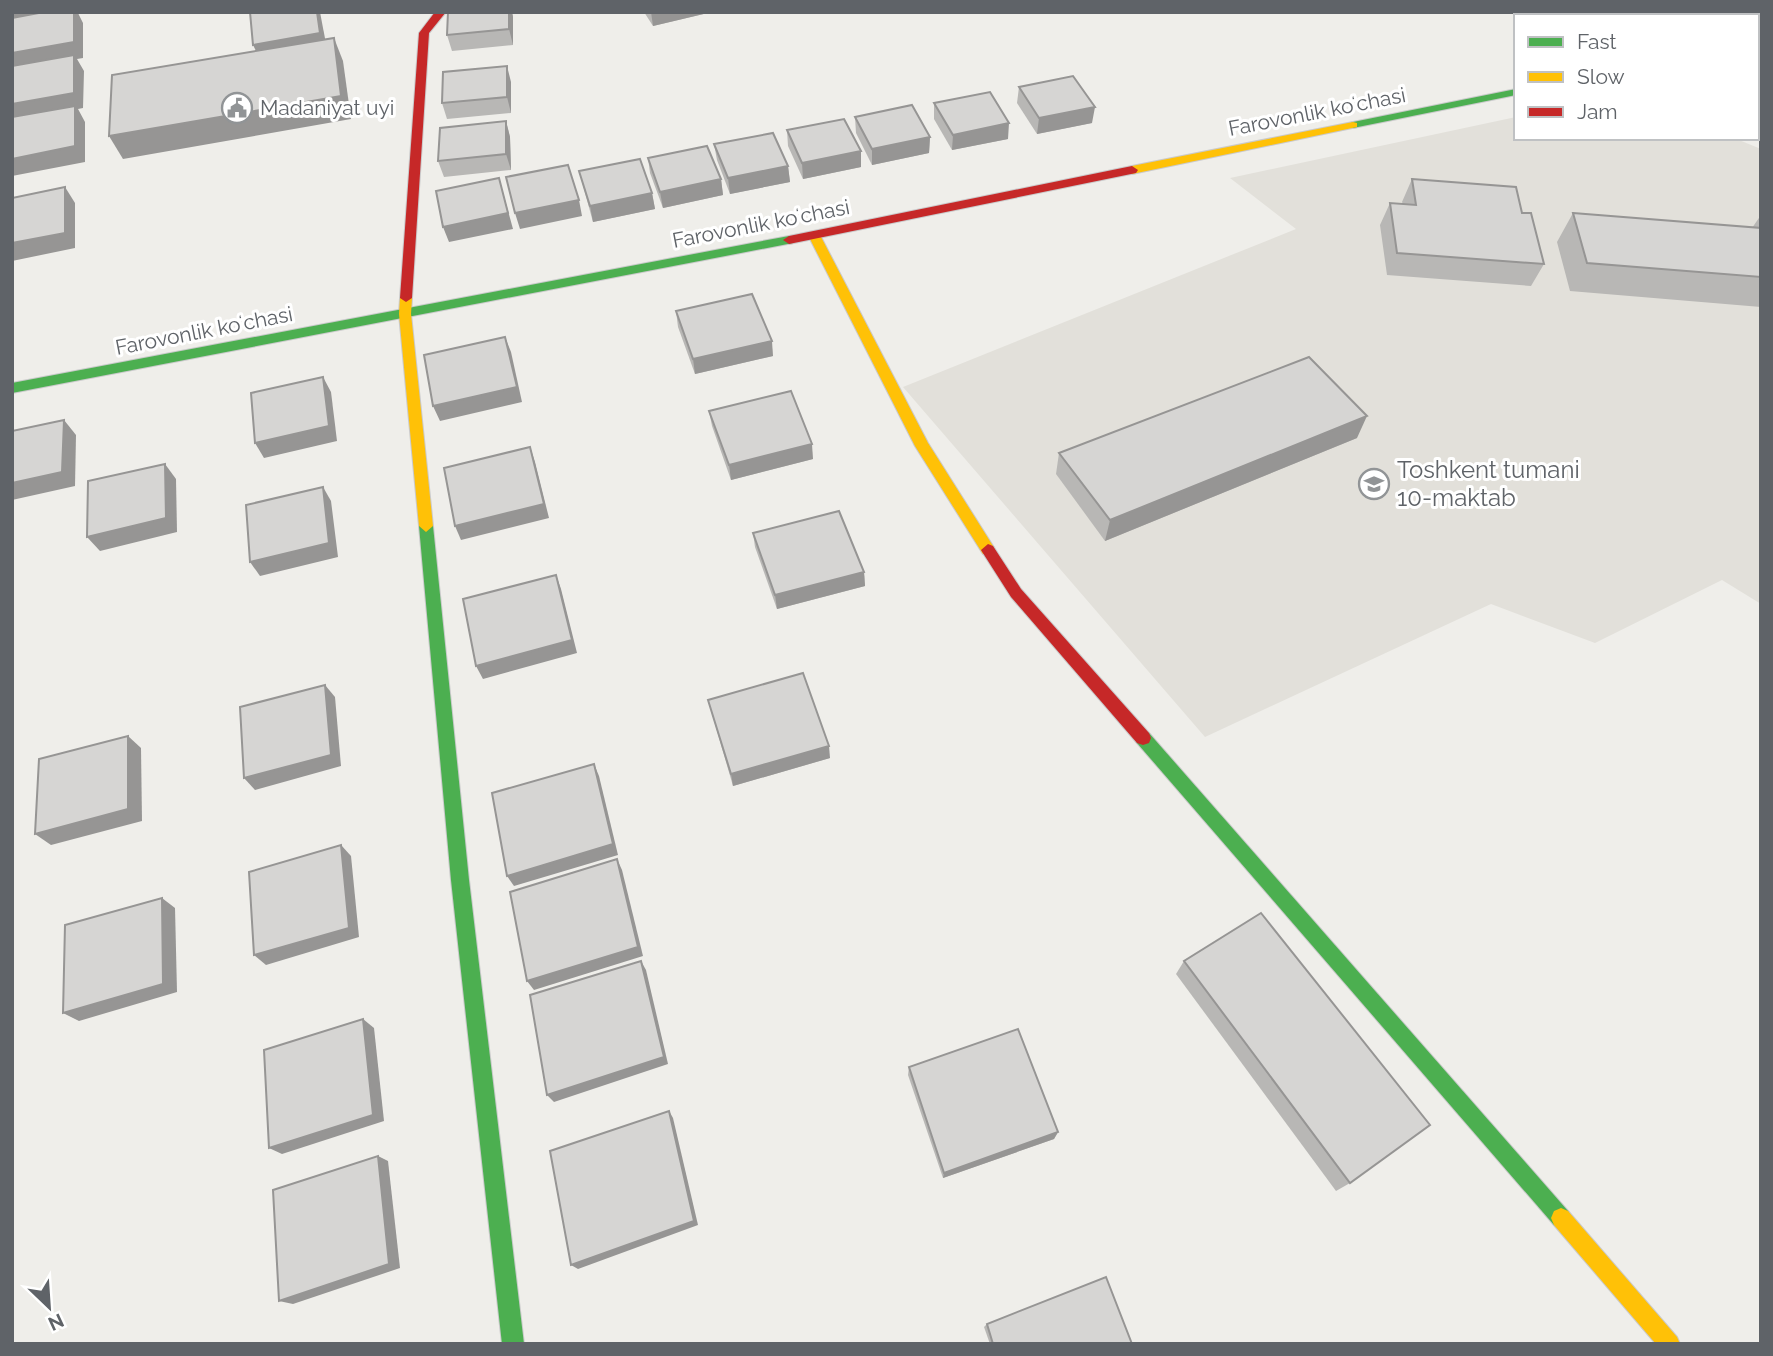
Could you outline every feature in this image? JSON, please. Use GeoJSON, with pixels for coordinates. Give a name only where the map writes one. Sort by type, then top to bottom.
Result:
{"type":"FeatureCollection","features":[{"type":"Feature","properties":{"kind":"street"},"geometry":{"type":"LineString","coordinates":[[441,12],[424,33],[405,314],[460,880],[513,1344]]}},
{"type":"Feature","properties":{"kind":"street","name":"Farovonlik koʻchasi"},"geometry":{"type":"LineString","coordinates":[[12,388],[814,235],[1514,92]]}},
{"type":"Feature","properties":{"kind":"street"},"geometry":{"type":"LineString","coordinates":[[814,235],[922,446],[1016,593],[1670,1344]]}},
{"type":"Feature","properties":{"kind":"shaded area","name":"Toshkent tumani 10-maktab"},"geometry":{"type":"Polygon","coordinates":[[[1514,117],[1514,140],[1739,140],[1761,149],[1761,604],[1722,580],[1595,643],[1491,604],[1205,737],[903,387],[1296,229],[1230,178],[1514,117]]]}},
{"type":"Feature","properties":{"kind":"building"},"geometry":{"type":"Polygon","coordinates":[[[44,12],[74,12],[74,42],[12,53],[12,18],[44,12]]]}},
{"type":"Feature","properties":{"kind":"building"},"geometry":{"type":"Polygon","coordinates":[[[250,12],[317,12],[320,33],[253,45],[250,12]]]}},
{"type":"Feature","properties":{"kind":"building"},"geometry":{"type":"Polygon","coordinates":[[[448,12],[509,12],[509,29],[447,35],[448,12]]]}},
{"type":"Feature","properties":{"kind":"building"},"geometry":{"type":"Polygon","coordinates":[[[334,38],[341,96],[109,136],[112,75],[334,38]]]}},
{"type":"Feature","properties":{"kind":"building"},"geometry":{"type":"Polygon","coordinates":[[[74,55],[74,93],[12,104],[12,66],[74,55]]]}},
{"type":"Feature","properties":{"kind":"building"},"geometry":{"type":"Polygon","coordinates":[[[507,66],[507,97],[442,103],[443,72],[507,66]]]}},
{"type":"Feature","properties":{"kind":"building"},"geometry":{"type":"Polygon","coordinates":[[[1073,76],[1095,107],[1039,118],[1019,87],[1073,76]]]}},
{"type":"Feature","properties":{"kind":"building"},"geometry":{"type":"Polygon","coordinates":[[[990,92],[1009,123],[953,135],[934,103],[990,92]]]}},
{"type":"Feature","properties":{"kind":"building"},"geometry":{"type":"Polygon","coordinates":[[[912,105],[930,137],[872,149],[855,117],[912,105]]]}},
{"type":"Feature","properties":{"kind":"building"},"geometry":{"type":"Polygon","coordinates":[[[75,106],[75,146],[12,159],[12,117],[75,106]]]}},
{"type":"Feature","properties":{"kind":"building"},"geometry":{"type":"Polygon","coordinates":[[[844,119],[861,151],[802,163],[787,130],[844,119]]]}},
{"type":"Feature","properties":{"kind":"building"},"geometry":{"type":"Polygon","coordinates":[[[506,121],[506,154],[438,161],[440,128],[506,121]]]}},
{"type":"Feature","properties":{"kind":"building"},"geometry":{"type":"Polygon","coordinates":[[[773,133],[788,166],[728,178],[714,144],[773,133]]]}},
{"type":"Feature","properties":{"kind":"building"},"geometry":{"type":"Polygon","coordinates":[[[707,146],[721,179],[660,192],[648,158],[707,146]]]}},
{"type":"Feature","properties":{"kind":"building"},"geometry":{"type":"Polygon","coordinates":[[[640,159],[652,193],[590,206],[579,171],[640,159]]]}},
{"type":"Feature","properties":{"kind":"building"},"geometry":{"type":"Polygon","coordinates":[[[568,165],[579,200],[515,213],[506,177],[568,165]]]}},
{"type":"Feature","properties":{"kind":"building"},"geometry":{"type":"Polygon","coordinates":[[[499,178],[508,213],[443,227],[436,191],[499,178]]]}},
{"type":"Feature","properties":{"kind":"building"},"geometry":{"type":"Polygon","coordinates":[[[1412,179],[1516,187],[1522,213],[1531,213],[1544,264],[1397,253],[1390,203],[1416,205],[1412,179]]]}},
{"type":"Feature","properties":{"kind":"building"},"geometry":{"type":"Polygon","coordinates":[[[65,187],[65,233],[12,243],[12,198],[65,187]]]}},
{"type":"Feature","properties":{"kind":"building"},"geometry":{"type":"Polygon","coordinates":[[[1573,213],[1761,228],[1761,277],[1587,263],[1573,213]]]}},
{"type":"Feature","properties":{"kind":"building"},"geometry":{"type":"Polygon","coordinates":[[[752,294],[772,341],[693,359],[676,311],[752,294]]]}},
{"type":"Feature","properties":{"kind":"building"},"geometry":{"type":"Polygon","coordinates":[[[505,337],[517,387],[433,406],[424,355],[505,337]]]}},
{"type":"Feature","properties":{"kind":"building"},"geometry":{"type":"Polygon","coordinates":[[[1309,357],[1367,416],[1110,520],[1059,453],[1309,357]]]}},
{"type":"Feature","properties":{"kind":"building"},"geometry":{"type":"Polygon","coordinates":[[[323,377],[329,426],[255,443],[251,393],[323,377]]]}},
{"type":"Feature","properties":{"kind":"building"},"geometry":{"type":"Polygon","coordinates":[[[791,391],[812,444],[729,465],[709,411],[791,391]]]}},
{"type":"Feature","properties":{"kind":"building"},"geometry":{"type":"Polygon","coordinates":[[[64,420],[62,472],[12,483],[12,431],[64,420]]]}},
{"type":"Feature","properties":{"kind":"building"},"geometry":{"type":"Polygon","coordinates":[[[530,447],[544,504],[455,526],[444,468],[530,447]]]}},
{"type":"Feature","properties":{"kind":"building"},"geometry":{"type":"Polygon","coordinates":[[[165,464],[166,518],[87,537],[88,481],[165,464]]]}},
{"type":"Feature","properties":{"kind":"building"},"geometry":{"type":"Polygon","coordinates":[[[323,487],[329,543],[250,562],[246,505],[323,487]]]}},
{"type":"Feature","properties":{"kind":"building"},"geometry":{"type":"Polygon","coordinates":[[[839,511],[864,572],[775,595],[753,533],[839,511]]]}},
{"type":"Feature","properties":{"kind":"building"},"geometry":{"type":"Polygon","coordinates":[[[556,575],[572,640],[476,666],[463,599],[556,575]]]}},
{"type":"Feature","properties":{"kind":"building"},"geometry":{"type":"Polygon","coordinates":[[[803,673],[829,746],[731,774],[708,700],[803,673]]]}},
{"type":"Feature","properties":{"kind":"building"},"geometry":{"type":"Polygon","coordinates":[[[325,685],[331,755],[244,778],[240,707],[325,685]]]}},
{"type":"Feature","properties":{"kind":"building"},"geometry":{"type":"Polygon","coordinates":[[[128,736],[128,809],[35,834],[39,759],[128,736]]]}},
{"type":"Feature","properties":{"kind":"building"},"geometry":{"type":"Polygon","coordinates":[[[594,764],[613,844],[507,876],[492,793],[594,764]]]}},
{"type":"Feature","properties":{"kind":"building"},"geometry":{"type":"Polygon","coordinates":[[[341,845],[349,928],[254,955],[249,872],[341,845]]]}},
{"type":"Feature","properties":{"kind":"building"},"geometry":{"type":"Polygon","coordinates":[[[617,859],[638,947],[527,981],[510,892],[617,859]]]}},
{"type":"Feature","properties":{"kind":"building"},"geometry":{"type":"Polygon","coordinates":[[[162,898],[163,984],[63,1013],[65,925],[162,898]]]}},
{"type":"Feature","properties":{"kind":"building"},"geometry":{"type":"Polygon","coordinates":[[[1261,913],[1430,1125],[1350,1183],[1184,961],[1261,913]]]}},
{"type":"Feature","properties":{"kind":"building"},"geometry":{"type":"Polygon","coordinates":[[[641,961],[664,1057],[547,1095],[530,995],[641,961]]]}},
{"type":"Feature","properties":{"kind":"building"},"geometry":{"type":"Polygon","coordinates":[[[363,1019],[373,1115],[269,1148],[264,1050],[363,1019]]]}},
{"type":"Feature","properties":{"kind":"building"},"geometry":{"type":"Polygon","coordinates":[[[1018,1029],[1058,1132],[944,1173],[909,1067],[1018,1029]]]}},
{"type":"Feature","properties":{"kind":"building"},"geometry":{"type":"Polygon","coordinates":[[[669,1111],[694,1221],[571,1265],[550,1151],[669,1111]]]}},
{"type":"Feature","properties":{"kind":"building"},"geometry":{"type":"Polygon","coordinates":[[[378,1156],[389,1264],[279,1301],[273,1190],[378,1156]]]}},
{"type":"Feature","properties":{"kind":"building"},"geometry":{"type":"Polygon","coordinates":[[[1106,1277],[1132,1344],[993,1344],[987,1324],[1106,1277]]]}},
{"type":"Feature","properties":{"kind":"traffic: fast"},"geometry":{"type":"LineString","coordinates":[[1353,125],[1514,92]]}},
{"type":"Feature","properties":{"kind":"traffic: fast"},"geometry":{"type":"LineString","coordinates":[[12,388],[789,240]]}},
{"type":"Feature","properties":{"kind":"traffic: fast"},"geometry":{"type":"LineString","coordinates":[[426,526],[460,880],[513,1344]]}},
{"type":"Feature","properties":{"kind":"traffic: fast"},"geometry":{"type":"LineString","coordinates":[[1143,738],[1561,1218]]}},
{"type":"Feature","properties":{"kind":"traffic: slow"},"geometry":{"type":"LineString","coordinates":[[1132,170],[1353,125]]}},
{"type":"Feature","properties":{"kind":"traffic: slow"},"geometry":{"type":"LineString","coordinates":[[814,235],[922,446],[988,550]]}},
{"type":"Feature","properties":{"kind":"traffic: slow"},"geometry":{"type":"LineString","coordinates":[[406,298],[405,314],[426,526]]}},
{"type":"Feature","properties":{"kind":"traffic: slow"},"geometry":{"type":"LineString","coordinates":[[1561,1218],[1670,1344]]}},
{"type":"Feature","properties":{"kind":"traffic: jam"},"geometry":{"type":"LineString","coordinates":[[406,298],[424,33],[441,12]]}},
{"type":"Feature","properties":{"kind":"traffic: jam"},"geometry":{"type":"LineString","coordinates":[[789,240],[1132,170]]}},
{"type":"Feature","properties":{"kind":"traffic: jam"},"geometry":{"type":"LineString","coordinates":[[988,550],[1016,593],[1143,738]]}},
{"type":"Feature","properties":{"kind":"place","name":"Madaniyat uyi"},"geometry":{"type":"Point","coordinates":[237,108]}},
{"type":"Feature","properties":{"kind":"place","name":"Toshkent tumani 10-maktab"},"geometry":{"type":"Point","coordinates":[1374,484]}}]}
